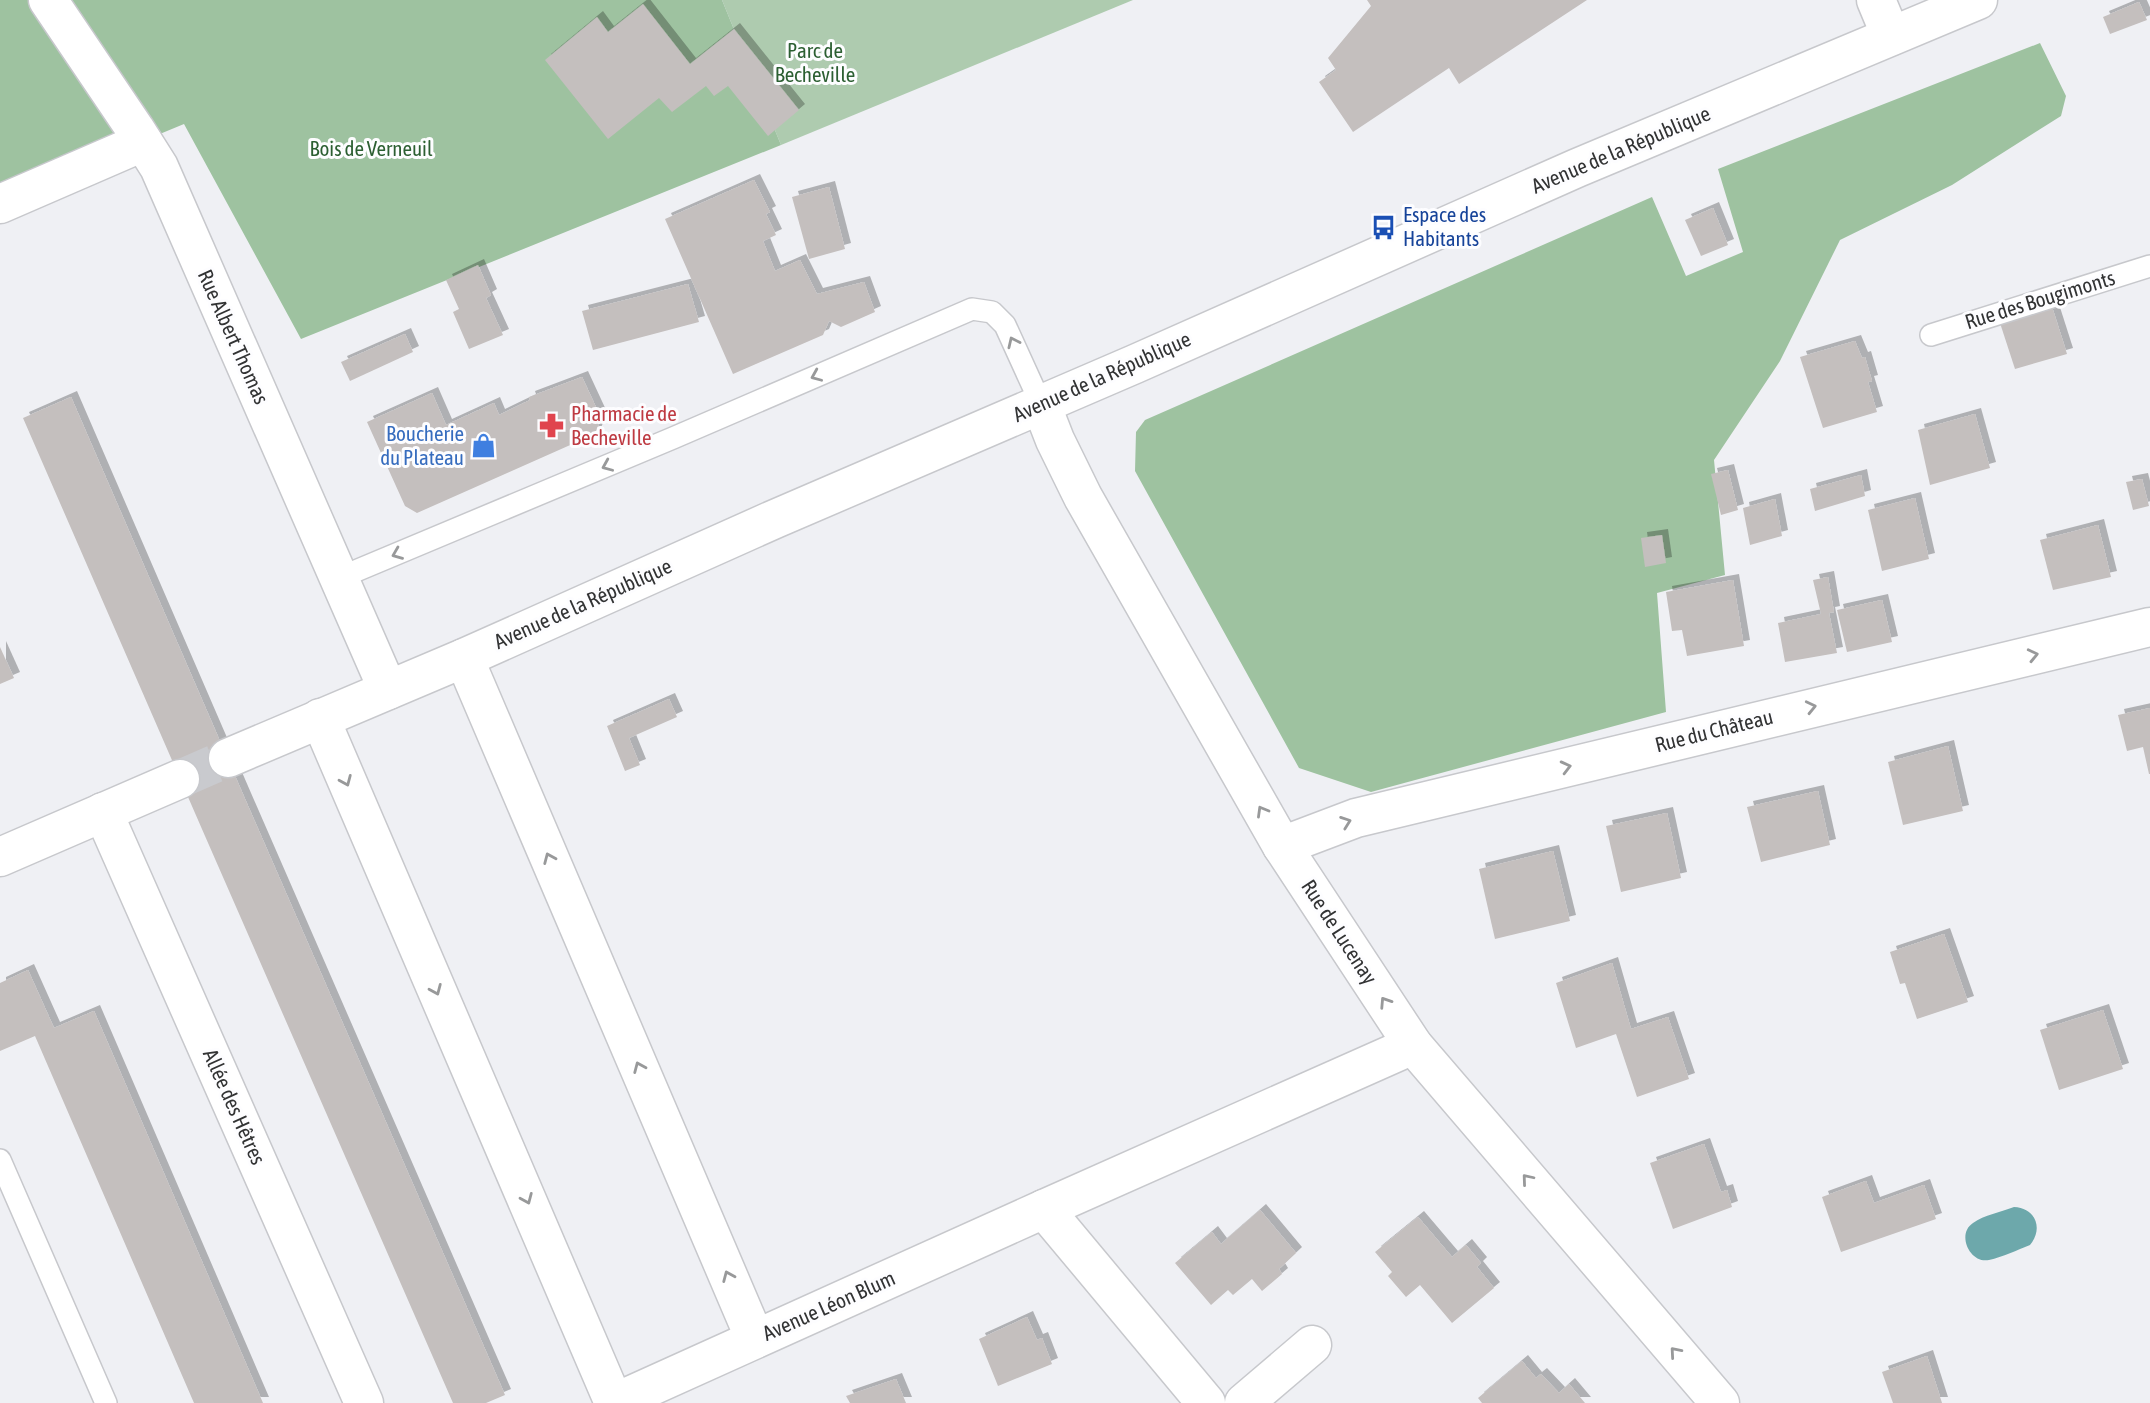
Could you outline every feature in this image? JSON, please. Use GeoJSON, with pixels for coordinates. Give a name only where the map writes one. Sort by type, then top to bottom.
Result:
{"type":"FeatureCollection","features":[{"type":"Feature","properties":{"kind":"street","name":"Rue Albert Thomas"},"geometry":{"type":"LineString","coordinates":[[48,0],[159,167],[388,690]]}},
{"type":"Feature","properties":{"kind":"street"},"geometry":{"type":"LineString","coordinates":[[1876,0],[1891,36]]}},
{"type":"Feature","properties":{"kind":"street","name":"Avenue de la République"},"geometry":{"type":"LineString","coordinates":[[228,758],[464,658],[1577,168],[1978,0]]}},
{"type":"Feature","properties":{"kind":"street"},"geometry":{"type":"LineString","coordinates":[[0,204],[143,142]]}},
{"type":"Feature","properties":{"kind":"street","name":"Rue de Lucenay"},"geometry":{"type":"LineString","coordinates":[[1041,404],[1083,497],[1282,846],[1413,1045],[1720,1403]]}},
{"type":"Feature","properties":{"kind":"street","name":"Rue du Château"},"geometry":{"type":"LineString","coordinates":[[1282,846],[1369,815],[2150,627]]}},
{"type":"Feature","properties":{"kind":"street"},"geometry":{"type":"LineString","coordinates":[[464,658],[755,1339]]}},
{"type":"Feature","properties":{"kind":"street"},"geometry":{"type":"LineString","coordinates":[[320,718],[614,1403]]}},
{"type":"Feature","properties":{"kind":"street"},"geometry":{"type":"LineString","coordinates":[[0,857],[180,779]]}},
{"type":"Feature","properties":{"kind":"street","name":"Allée des Hêtres"},"geometry":{"type":"LineString","coordinates":[[103,812],[364,1403]]}},
{"type":"Feature","properties":{"kind":"street","name":"Avenue Léon Blum"},"geometry":{"type":"LineString","coordinates":[[614,1403],[1413,1045]]}},
{"type":"Feature","properties":{"kind":"street"},"geometry":{"type":"LineString","coordinates":[[1044,1209],[1206,1403]]}},
{"type":"Feature","properties":{"kind":"street"},"geometry":{"type":"LineString","coordinates":[[1244,1403],[1312,1345]]}},
{"type":"Feature","properties":{"kind":"lane","name":"Rue des Bougimonts"},"geometry":{"type":"LineString","coordinates":[[1931,335],[2150,266]]}},
{"type":"Feature","properties":{"kind":"lane"},"geometry":{"type":"LineString","coordinates":[[339,578],[972,309],[992,312],[1005,325],[1041,404]]}},
{"type":"Feature","properties":{"kind":"lane"},"geometry":{"type":"LineString","coordinates":[[0,1160],[106,1403]]}},
{"type":"Feature","properties":{"kind":"green space","name":"Bois de Verneuil"},"geometry":{"type":"Polygon","coordinates":[[[0,0],[722,0],[781,145],[301,339],[184,124],[0,200],[0,0]]]}},
{"type":"Feature","properties":{"kind":"green space","name":"Parc de Becheville"},"geometry":{"type":"Polygon","coordinates":[[[722,0],[1133,0],[781,145],[722,0]]]}},
{"type":"Feature","properties":{"kind":"green space"},"geometry":{"type":"Polygon","coordinates":[[[2040,43],[2066,96],[2061,116],[1952,185],[1840,240],[1780,361],[1714,460],[1725,575],[1657,593],[1666,712],[1371,792],[1299,768],[1135,471],[1136,432],[1145,420],[1652,197],[1686,276],[1743,252],[1718,169],[2040,43]]]}},
{"type":"Feature","properties":{"kind":"water"},"geometry":{"type":"Polygon","coordinates":[[[2014,1207],[2027,1211],[2035,1220],[2036,1232],[2030,1245],[1989,1260],[1982,1260],[1971,1253],[1966,1241],[1968,1228],[1982,1218],[2014,1207]]]}},
{"type":"Feature","properties":{"kind":"building"},"geometry":{"type":"Polygon","coordinates":[[[1367,0],[1587,0],[1459,84],[1449,68],[1353,132],[1319,82],[1336,70],[1328,58],[1371,6],[1367,0]]]}},
{"type":"Feature","properties":{"kind":"building"},"geometry":{"type":"Polygon","coordinates":[[[2139,2],[2147,20],[2110,34],[2103,17],[2139,2]]]}},
{"type":"Feature","properties":{"kind":"building"},"geometry":{"type":"Polygon","coordinates":[[[643,4],[690,64],[734,29],[799,110],[768,136],[728,86],[714,96],[706,86],[672,112],[659,98],[608,139],[545,60],[597,17],[608,32],[643,4]]]}},
{"type":"Feature","properties":{"kind":"building"},"geometry":{"type":"Polygon","coordinates":[[[754,180],[770,212],[766,214],[776,235],[763,241],[775,271],[800,260],[817,294],[864,282],[875,312],[841,327],[829,321],[823,335],[733,374],[665,219],[754,180]]]}},
{"type":"Feature","properties":{"kind":"building"},"geometry":{"type":"Polygon","coordinates":[[[829,187],[845,249],[809,259],[792,197],[829,187]]]}},
{"type":"Feature","properties":{"kind":"building"},"geometry":{"type":"Polygon","coordinates":[[[1713,208],[1728,245],[1701,256],[1685,220],[1713,208]]]}},
{"type":"Feature","properties":{"kind":"building"},"geometry":{"type":"Polygon","coordinates":[[[478,265],[491,295],[486,298],[503,335],[469,349],[453,312],[459,309],[446,280],[478,265]]]}},
{"type":"Feature","properties":{"kind":"building"},"geometry":{"type":"Polygon","coordinates":[[[688,284],[699,322],[593,350],[582,311],[688,284]]]}},
{"type":"Feature","properties":{"kind":"building"},"geometry":{"type":"Polygon","coordinates":[[[2052,307],[2067,354],[2015,369],[2000,323],[2052,307]]]}},
{"type":"Feature","properties":{"kind":"building"},"geometry":{"type":"Polygon","coordinates":[[[405,334],[413,352],[350,381],[341,362],[405,334]]]}},
{"type":"Feature","properties":{"kind":"building"},"geometry":{"type":"Polygon","coordinates":[[[1855,341],[1862,358],[1865,357],[1872,381],[1868,382],[1877,412],[1823,428],[1800,357],[1855,341]]]}},
{"type":"Feature","properties":{"kind":"building"},"geometry":{"type":"Polygon","coordinates":[[[582,377],[601,418],[595,434],[417,513],[405,506],[367,422],[432,393],[446,425],[494,403],[499,415],[530,400],[529,397],[582,377]]]}},
{"type":"Feature","properties":{"kind":"building"},"geometry":{"type":"Polygon","coordinates":[[[71,397],[505,1395],[486,1403],[453,1403],[23,418],[71,397]]]}},
{"type":"Feature","properties":{"kind":"building"},"geometry":{"type":"Polygon","coordinates":[[[1975,414],[1990,468],[1930,485],[1918,430],[1975,414]]]}},
{"type":"Feature","properties":{"kind":"building"},"geometry":{"type":"Polygon","coordinates":[[[1728,470],[1738,510],[1721,515],[1711,474],[1728,470]]]}},
{"type":"Feature","properties":{"kind":"building"},"geometry":{"type":"Polygon","coordinates":[[[1861,475],[1865,496],[1815,511],[1810,489],[1861,475]]]}},
{"type":"Feature","properties":{"kind":"building"},"geometry":{"type":"Polygon","coordinates":[[[2142,479],[2149,506],[2133,510],[2126,482],[2142,479]]]}},
{"type":"Feature","properties":{"kind":"building"},"geometry":{"type":"Polygon","coordinates":[[[1915,498],[1929,559],[1882,571],[1868,510],[1915,498]]]}},
{"type":"Feature","properties":{"kind":"building"},"geometry":{"type":"Polygon","coordinates":[[[1775,499],[1782,536],[1750,545],[1743,508],[1775,499]]]}},
{"type":"Feature","properties":{"kind":"building"},"geometry":{"type":"Polygon","coordinates":[[[2098,525],[2111,577],[2053,590],[2040,540],[2098,525]]]}},
{"type":"Feature","properties":{"kind":"building"},"geometry":{"type":"Polygon","coordinates":[[[1662,535],[1666,563],[1645,567],[1641,538],[1662,535]]]}},
{"type":"Feature","properties":{"kind":"building"},"geometry":{"type":"Polygon","coordinates":[[[1828,577],[1834,612],[1829,613],[1837,653],[1785,662],[1778,623],[1821,614],[1813,580],[1828,577]]]}},
{"type":"Feature","properties":{"kind":"building"},"geometry":{"type":"Polygon","coordinates":[[[1733,580],[1744,646],[1687,656],[1682,630],[1672,631],[1666,592],[1733,580]]]}},
{"type":"Feature","properties":{"kind":"building"},"geometry":{"type":"Polygon","coordinates":[[[1882,600],[1892,642],[1847,652],[1837,610],[1882,600]]]}},
{"type":"Feature","properties":{"kind":"building"},"geometry":{"type":"Polygon","coordinates":[[[0,647],[14,678],[0,684],[0,647]]]}},
{"type":"Feature","properties":{"kind":"building"},"geometry":{"type":"Polygon","coordinates":[[[669,699],[677,717],[629,738],[640,765],[625,771],[607,726],[669,699]]]}},
{"type":"Feature","properties":{"kind":"building"},"geometry":{"type":"Polygon","coordinates":[[[2150,708],[2149,774],[2143,747],[2127,751],[2118,715],[2150,708]]]}},
{"type":"Feature","properties":{"kind":"building"},"geometry":{"type":"Polygon","coordinates":[[[1948,746],[1963,811],[1903,825],[1888,762],[1948,746]]]}},
{"type":"Feature","properties":{"kind":"building"},"geometry":{"type":"Polygon","coordinates":[[[1818,791],[1830,845],[1761,862],[1747,807],[1818,791]]]}},
{"type":"Feature","properties":{"kind":"building"},"geometry":{"type":"Polygon","coordinates":[[[1667,813],[1681,878],[1621,892],[1606,826],[1667,813]]]}},
{"type":"Feature","properties":{"kind":"building"},"geometry":{"type":"Polygon","coordinates":[[[1553,851],[1570,921],[1495,939],[1479,869],[1553,851]]]}},
{"type":"Feature","properties":{"kind":"building"},"geometry":{"type":"Polygon","coordinates":[[[1944,934],[1968,1002],[1917,1019],[1905,983],[1900,984],[1890,952],[1944,934]]]}},
{"type":"Feature","properties":{"kind":"building"},"geometry":{"type":"Polygon","coordinates":[[[1612,963],[1631,1029],[1668,1017],[1689,1079],[1637,1097],[1616,1034],[1576,1048],[1556,983],[1612,963]]]}},
{"type":"Feature","properties":{"kind":"building"},"geometry":{"type":"Polygon","coordinates":[[[28,970],[54,1028],[94,1011],[263,1403],[194,1403],[35,1036],[0,1051],[0,983],[28,970]]]}},
{"type":"Feature","properties":{"kind":"building"},"geometry":{"type":"Polygon","coordinates":[[[2103,1010],[2123,1069],[2059,1090],[2040,1030],[2103,1010]]]}},
{"type":"Feature","properties":{"kind":"building"},"geometry":{"type":"Polygon","coordinates":[[[1704,1144],[1721,1192],[1727,1190],[1732,1207],[1673,1229],[1650,1163],[1704,1144]]]}},
{"type":"Feature","properties":{"kind":"building"},"geometry":{"type":"Polygon","coordinates":[[[1866,1181],[1874,1203],[1924,1185],[1936,1219],[1841,1252],[1822,1197],[1866,1181]]]}},
{"type":"Feature","properties":{"kind":"building"},"geometry":{"type":"Polygon","coordinates":[[[1260,1210],[1296,1253],[1279,1269],[1282,1274],[1262,1291],[1252,1279],[1233,1295],[1228,1290],[1211,1305],[1175,1263],[1212,1232],[1221,1244],[1260,1210]]]}},
{"type":"Feature","properties":{"kind":"building"},"geometry":{"type":"Polygon","coordinates":[[[1418,1217],[1452,1257],[1466,1245],[1481,1263],[1477,1267],[1494,1288],[1452,1323],[1420,1285],[1406,1297],[1388,1276],[1392,1272],[1375,1252],[1418,1217]]]}},
{"type":"Feature","properties":{"kind":"building"},"geometry":{"type":"Polygon","coordinates":[[[1027,1317],[1037,1340],[1042,1338],[1052,1364],[998,1386],[979,1339],[1027,1317]]]}},
{"type":"Feature","properties":{"kind":"building"},"geometry":{"type":"Polygon","coordinates":[[[1927,1356],[1942,1403],[1893,1403],[1882,1372],[1927,1356]]]}},
{"type":"Feature","properties":{"kind":"building"},"geometry":{"type":"Polygon","coordinates":[[[1522,1361],[1536,1378],[1541,1374],[1559,1393],[1569,1384],[1585,1403],[1482,1403],[1478,1398],[1522,1361]]]}},
{"type":"Feature","properties":{"kind":"building"},"geometry":{"type":"Polygon","coordinates":[[[896,1379],[906,1403],[850,1403],[846,1396],[896,1379]]]}},
{"type":"Feature","properties":{"kind":"tunnel"},"geometry":{"type":"LineString","coordinates":[[180,779],[228,758]]}},
{"type":"Feature","properties":{"kind":"place","name":"Espace des Habitants"},"geometry":{"type":"Point","coordinates":[1383,227]}},
{"type":"Feature","properties":{"kind":"place","name":"Pharmacie de Becheville"},"geometry":{"type":"Point","coordinates":[551,426]}},
{"type":"Feature","properties":{"kind":"place","name":"Boucherie du Plateau"},"geometry":{"type":"Point","coordinates":[484,446]}}]}
